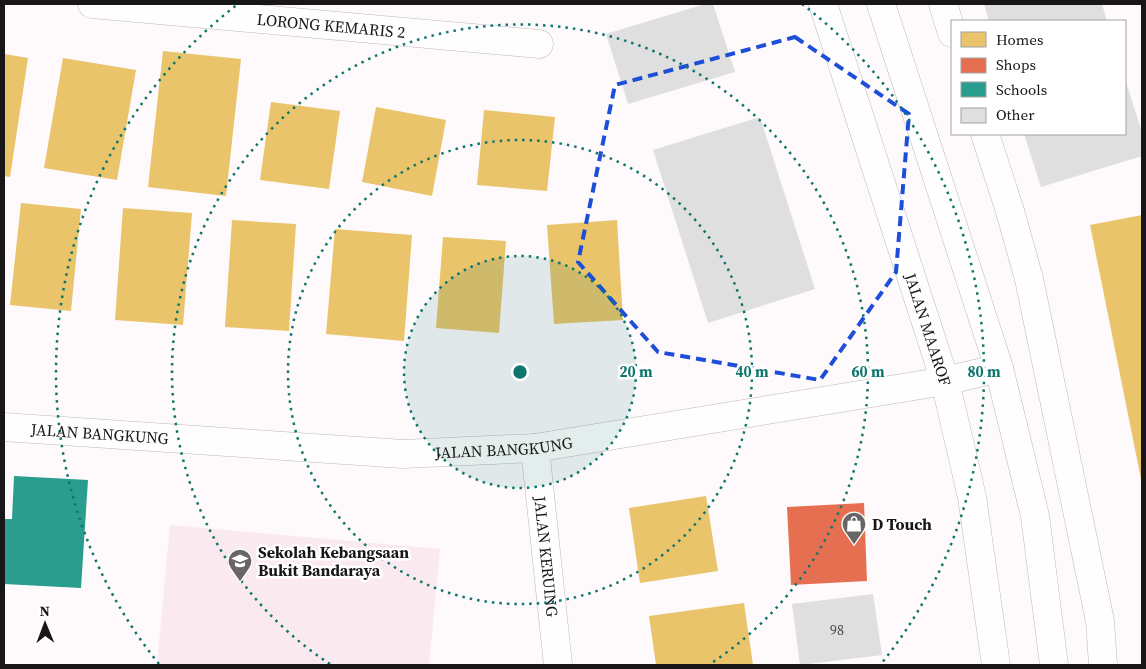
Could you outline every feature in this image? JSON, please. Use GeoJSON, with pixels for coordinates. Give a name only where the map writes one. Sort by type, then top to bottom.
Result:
{"type":"FeatureCollection","features":[{"type":"Feature","properties":{"kind":"street","name":"LORONG KEMARIS 2"},"geometry":{"type":"LineString","coordinates":[[92,4],[539,44]]}},
{"type":"Feature","properties":{"kind":"street","name":"JALAN MAAROF"},"geometry":{"type":"LineString","coordinates":[[823,4],[945,381],[972,497],[996,665]]}},
{"type":"Feature","properties":{"kind":"street"},"geometry":{"type":"LineString","coordinates":[[881,4],[999,368],[1035,516],[1054,665]]}},
{"type":"Feature","properties":{"kind":"street"},"geometry":{"type":"LineString","coordinates":[[943,4],[951,30]]}},
{"type":"Feature","properties":{"kind":"street"},"geometry":{"type":"LineString","coordinates":[[985,135],[1029,278],[1100,621],[1103,665]]}},
{"type":"Feature","properties":{"kind":"street","name":"JALAN BANGKUNG"},"geometry":{"type":"LineString","coordinates":[[4,426],[403,454],[535,448],[945,381],[999,368]]}},
{"type":"Feature","properties":{"kind":"street","name":"JALAN KERUING"},"geometry":{"type":"LineString","coordinates":[[535,448],[558,665]]}},
{"type":"Feature","properties":{"kind":"highlighted area"},"geometry":{"type":"Polygon","coordinates":[[[795,37],[909,114],[896,272],[820,380],[658,352],[578,262],[615,85],[795,37]]]}},
{"type":"Feature","properties":{"kind":"shaded area"},"geometry":{"type":"Polygon","coordinates":[[[170,525],[440,549],[429,665],[157,665],[170,525]]]}},
{"type":"Feature","properties":{"kind":"building: Homes"},"geometry":{"type":"Polygon","coordinates":[[[163,51],[241,59],[226,196],[148,187],[163,51]]]}},
{"type":"Feature","properties":{"kind":"building: Homes"},"geometry":{"type":"Polygon","coordinates":[[[4,54],[28,58],[10,177],[4,176],[4,54]]]}},
{"type":"Feature","properties":{"kind":"building: Homes"},"geometry":{"type":"Polygon","coordinates":[[[63,58],[136,70],[117,180],[44,168],[63,58]]]}},
{"type":"Feature","properties":{"kind":"building: Homes"},"geometry":{"type":"Polygon","coordinates":[[[271,102],[340,111],[329,189],[260,180],[271,102]]]}},
{"type":"Feature","properties":{"kind":"building: Homes"},"geometry":{"type":"Polygon","coordinates":[[[376,107],[446,120],[432,196],[362,182],[376,107]]]}},
{"type":"Feature","properties":{"kind":"building: Homes"},"geometry":{"type":"Polygon","coordinates":[[[484,110],[555,117],[547,191],[477,185],[484,110]]]}},
{"type":"Feature","properties":{"kind":"building: Homes"},"geometry":{"type":"Polygon","coordinates":[[[21,203],[81,209],[71,311],[10,305],[21,203]]]}},
{"type":"Feature","properties":{"kind":"building: Homes"},"geometry":{"type":"Polygon","coordinates":[[[123,208],[192,213],[183,325],[115,320],[123,208]]]}},
{"type":"Feature","properties":{"kind":"building: Homes"},"geometry":{"type":"Polygon","coordinates":[[[1142,215],[1142,478],[1141,479],[1090,225],[1142,215]]]}},
{"type":"Feature","properties":{"kind":"building: Homes"},"geometry":{"type":"Polygon","coordinates":[[[232,220],[296,224],[289,331],[225,327],[232,220]]]}},
{"type":"Feature","properties":{"kind":"building: Homes"},"geometry":{"type":"Polygon","coordinates":[[[617,220],[623,320],[554,324],[547,225],[617,220]]]}},
{"type":"Feature","properties":{"kind":"building: Homes"},"geometry":{"type":"Polygon","coordinates":[[[335,229],[412,235],[404,341],[326,334],[335,229]]]}},
{"type":"Feature","properties":{"kind":"building: Homes"},"geometry":{"type":"Polygon","coordinates":[[[443,237],[506,241],[499,333],[436,328],[443,237]]]}},
{"type":"Feature","properties":{"kind":"building: Homes"},"geometry":{"type":"Polygon","coordinates":[[[706,496],[718,571],[640,583],[629,508],[706,496]]]}},
{"type":"Feature","properties":{"kind":"building: Homes"},"geometry":{"type":"Polygon","coordinates":[[[744,603],[753,665],[656,665],[649,616],[744,603]]]}},
{"type":"Feature","properties":{"kind":"building: Shops"},"geometry":{"type":"Polygon","coordinates":[[[864,503],[867,581],[791,585],[787,507],[864,503]]]}},
{"type":"Feature","properties":{"kind":"building: Schools"},"geometry":{"type":"Polygon","coordinates":[[[14,476],[88,480],[81,588],[4,584],[4,519],[12,519],[14,476]]]}},
{"type":"Feature","properties":{"kind":"building: Other"},"geometry":{"type":"Polygon","coordinates":[[[705,4],[713,4],[735,72],[628,104],[606,34],[705,4]]]}},
{"type":"Feature","properties":{"kind":"building: Other"},"geometry":{"type":"Polygon","coordinates":[[[984,4],[1102,4],[1107,20],[989,20],[984,4]]]}},
{"type":"Feature","properties":{"kind":"building: Other"},"geometry":{"type":"Polygon","coordinates":[[[1126,82],[1142,132],[1142,156],[1041,187],[1024,135],[1126,135],[1126,82]]]}},
{"type":"Feature","properties":{"kind":"building: Other"},"geometry":{"type":"Polygon","coordinates":[[[760,117],[815,289],[708,323],[653,150],[760,117]]]}},
{"type":"Feature","properties":{"kind":"building: Other"},"geometry":{"type":"Polygon","coordinates":[[[873,594],[882,655],[800,665],[792,604],[873,594]]]}},
{"type":"Feature","properties":{"kind":"place","name":"D Touch"},"geometry":{"type":"Point","coordinates":[854,545]}},
{"type":"Feature","properties":{"kind":"place","name":"Sekolah Kebangsaan Bukit Bandaraya"},"geometry":{"type":"Point","coordinates":[240,582]}}]}
